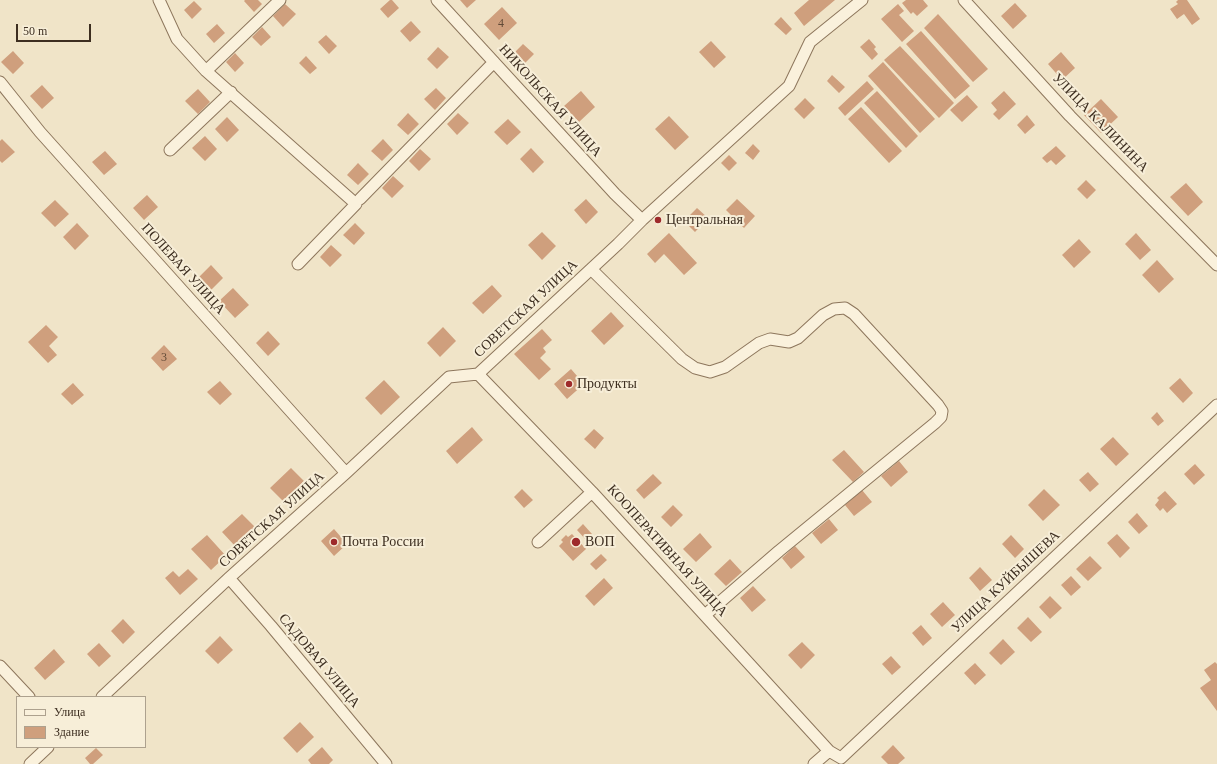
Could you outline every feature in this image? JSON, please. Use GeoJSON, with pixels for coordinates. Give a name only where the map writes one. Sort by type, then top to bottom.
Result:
{"type":"FeatureCollection","features":[{"type":"Feature","properties":{"kind":"street"},"geometry":{"type":"LineString","coordinates":[[159,0],[176,39],[206,71],[356,204],[298,264]]}},
{"type":"Feature","properties":{"kind":"street"},"geometry":{"type":"LineString","coordinates":[[206,71],[280,0]]}},
{"type":"Feature","properties":{"kind":"street","name":"НИКОЛЬСКАЯ УЛИЦА"},"geometry":{"type":"LineString","coordinates":[[437,0],[615,194],[642,220]]}},
{"type":"Feature","properties":{"kind":"street","name":"СОВЕТСКАЯ УЛИЦА"},"geometry":{"type":"LineString","coordinates":[[103,696],[228,578],[346,473],[449,377],[478,374],[642,220],[789,86],[810,42],[862,0]]}},
{"type":"Feature","properties":{"kind":"street","name":"УЛИЦА КАЛИНИНА"},"geometry":{"type":"LineString","coordinates":[[964,0],[1070,116],[1217,265]]}},
{"type":"Feature","properties":{"kind":"street"},"geometry":{"type":"LineString","coordinates":[[360,199],[494,62]]}},
{"type":"Feature","properties":{"kind":"street","name":"ПОЛЕВАЯ УЛИЦА"},"geometry":{"type":"LineString","coordinates":[[0,82],[45,138],[346,473]]}},
{"type":"Feature","properties":{"kind":"street"},"geometry":{"type":"LineString","coordinates":[[170,150],[231,92]]}},
{"type":"Feature","properties":{"kind":"street"},"geometry":{"type":"LineString","coordinates":[[591,269],[682,359],[696,368],[710,372],[725,366],[759,342],[770,339],[789,342],[798,338],[823,315],[834,308],[846,308],[854,314],[942,411],[941,417],[935,423],[779,551],[705,615]]}},
{"type":"Feature","properties":{"kind":"street","name":"КООПЕРАТИВНАЯ УЛИЦА"},"geometry":{"type":"LineString","coordinates":[[478,374],[592,492],[829,751]]}},
{"type":"Feature","properties":{"kind":"street","name":"УЛИЦА КУЙБЫШЕВА"},"geometry":{"type":"LineString","coordinates":[[829,751],[845,761],[1217,405]]}},
{"type":"Feature","properties":{"kind":"street"},"geometry":{"type":"LineString","coordinates":[[538,542],[592,492]]}},
{"type":"Feature","properties":{"kind":"street","name":"САДОВАЯ УЛИЦА"},"geometry":{"type":"LineString","coordinates":[[228,578],[271,626],[386,764]]}},
{"type":"Feature","properties":{"kind":"street"},"geometry":{"type":"LineString","coordinates":[[0,666],[28,696]]}},
{"type":"Feature","properties":{"kind":"street"},"geometry":{"type":"LineString","coordinates":[[30,764],[47,748]]}},
{"type":"Feature","properties":{"kind":"street"},"geometry":{"type":"LineString","coordinates":[[814,764],[829,751]]}},
{"type":"Feature","properties":{"kind":"building"},"geometry":{"type":"Polygon","coordinates":[[[258,0],[262,4],[254,12],[244,1],[258,0]]]}},
{"type":"Feature","properties":{"kind":"building"},"geometry":{"type":"Polygon","coordinates":[[[392,0],[399,8],[388,18],[380,9],[392,0]]]}},
{"type":"Feature","properties":{"kind":"building"},"geometry":{"type":"Polygon","coordinates":[[[460,0],[476,0],[467,8],[460,0]]]}},
{"type":"Feature","properties":{"kind":"building"},"geometry":{"type":"Polygon","coordinates":[[[809,0],[835,0],[804,26],[794,13],[809,0]]]}},
{"type":"Feature","properties":{"kind":"building"},"geometry":{"type":"Polygon","coordinates":[[[906,0],[923,0],[928,6],[917,16],[913,12],[911,14],[902,3],[906,0]]]}},
{"type":"Feature","properties":{"kind":"building"},"geometry":{"type":"Polygon","coordinates":[[[1178,0],[1187,0],[1200,19],[1192,25],[1184,14],[1177,19],[1170,9],[1178,4],[1176,2],[1178,0]]]}},
{"type":"Feature","properties":{"kind":"building"},"geometry":{"type":"Polygon","coordinates":[[[194,1],[202,9],[192,19],[184,10],[194,1]]]}},
{"type":"Feature","properties":{"kind":"building"},"geometry":{"type":"Polygon","coordinates":[[[1015,3],[1027,16],[1013,29],[1001,16],[1015,3]]]}},
{"type":"Feature","properties":{"kind":"building"},"geometry":{"type":"Polygon","coordinates":[[[285,4],[296,14],[283,27],[273,16],[285,4]]]}},
{"type":"Feature","properties":{"kind":"building"},"geometry":{"type":"Polygon","coordinates":[[[898,4],[904,11],[899,15],[914,31],[902,42],[881,19],[898,4]]]}},
{"type":"Feature","properties":{"kind":"building"},"geometry":{"type":"Polygon","coordinates":[[[502,7],[517,23],[499,40],[484,24],[502,7]]]}},
{"type":"Feature","properties":{"kind":"building"},"geometry":{"type":"Polygon","coordinates":[[[938,14],[988,69],[973,82],[924,28],[938,14]]]}},
{"type":"Feature","properties":{"kind":"building"},"geometry":{"type":"Polygon","coordinates":[[[781,17],[792,29],[786,35],[774,24],[781,17]]]}},
{"type":"Feature","properties":{"kind":"building"},"geometry":{"type":"Polygon","coordinates":[[[411,21],[421,32],[410,42],[400,31],[411,21]]]}},
{"type":"Feature","properties":{"kind":"building"},"geometry":{"type":"Polygon","coordinates":[[[217,24],[225,33],[214,43],[206,34],[217,24]]]}},
{"type":"Feature","properties":{"kind":"building"},"geometry":{"type":"Polygon","coordinates":[[[262,27],[271,37],[261,46],[252,37],[262,27]]]}},
{"type":"Feature","properties":{"kind":"building"},"geometry":{"type":"Polygon","coordinates":[[[921,31],[970,86],[955,99],[906,44],[921,31]]]}},
{"type":"Feature","properties":{"kind":"building"},"geometry":{"type":"Polygon","coordinates":[[[326,35],[337,46],[329,54],[318,42],[326,35]]]}},
{"type":"Feature","properties":{"kind":"building"},"geometry":{"type":"Polygon","coordinates":[[[869,39],[876,47],[874,49],[878,54],[872,60],[860,47],[869,39]]]}},
{"type":"Feature","properties":{"kind":"building"},"geometry":{"type":"Polygon","coordinates":[[[711,41],[726,57],[714,68],[699,52],[711,41]]]}},
{"type":"Feature","properties":{"kind":"building"},"geometry":{"type":"Polygon","coordinates":[[[523,44],[534,54],[521,67],[510,57],[523,44]]]}},
{"type":"Feature","properties":{"kind":"building"},"geometry":{"type":"Polygon","coordinates":[[[900,46],[954,103],[939,118],[884,60],[900,46]]]}},
{"type":"Feature","properties":{"kind":"building"},"geometry":{"type":"Polygon","coordinates":[[[438,47],[449,57],[437,69],[427,59],[438,47]]]}},
{"type":"Feature","properties":{"kind":"building"},"geometry":{"type":"Polygon","coordinates":[[[13,51],[24,63],[13,74],[1,62],[13,51]]]}},
{"type":"Feature","properties":{"kind":"building"},"geometry":{"type":"Polygon","coordinates":[[[1061,52],[1075,68],[1062,80],[1048,64],[1061,52]]]}},
{"type":"Feature","properties":{"kind":"building"},"geometry":{"type":"Polygon","coordinates":[[[235,53],[244,63],[235,72],[226,62],[235,53]]]}},
{"type":"Feature","properties":{"kind":"building"},"geometry":{"type":"Polygon","coordinates":[[[306,56],[317,68],[310,74],[299,63],[306,56]]]}},
{"type":"Feature","properties":{"kind":"building"},"geometry":{"type":"Polygon","coordinates":[[[883,62],[935,119],[920,133],[868,76],[883,62]]]}},
{"type":"Feature","properties":{"kind":"building"},"geometry":{"type":"Polygon","coordinates":[[[832,75],[845,87],[839,93],[827,81],[832,75]]]}},
{"type":"Feature","properties":{"kind":"building"},"geometry":{"type":"Polygon","coordinates":[[[867,81],[874,89],[845,116],[838,108],[867,81]]]}},
{"type":"Feature","properties":{"kind":"building"},"geometry":{"type":"Polygon","coordinates":[[[42,85],[54,98],[42,109],[30,96],[42,85]]]}},
{"type":"Feature","properties":{"kind":"building"},"geometry":{"type":"Polygon","coordinates":[[[436,88],[446,98],[435,110],[424,99],[436,88]]]}},
{"type":"Feature","properties":{"kind":"building"},"geometry":{"type":"Polygon","coordinates":[[[198,89],[210,102],[198,114],[185,101],[198,89]]]}},
{"type":"Feature","properties":{"kind":"building"},"geometry":{"type":"Polygon","coordinates":[[[581,91],[595,107],[579,122],[564,106],[581,91]]]}},
{"type":"Feature","properties":{"kind":"building"},"geometry":{"type":"Polygon","coordinates":[[[877,91],[918,136],[906,148],[864,103],[877,91]]]}},
{"type":"Feature","properties":{"kind":"building"},"geometry":{"type":"Polygon","coordinates":[[[1004,91],[1016,104],[999,120],[993,114],[997,110],[991,103],[1004,91]]]}},
{"type":"Feature","properties":{"kind":"building"},"geometry":{"type":"Polygon","coordinates":[[[967,95],[978,107],[962,122],[950,110],[967,95]]]}},
{"type":"Feature","properties":{"kind":"building"},"geometry":{"type":"Polygon","coordinates":[[[805,98],[815,108],[804,119],[794,109],[805,98]]]}},
{"type":"Feature","properties":{"kind":"building"},"geometry":{"type":"Polygon","coordinates":[[[1101,99],[1118,117],[1101,133],[1084,115],[1101,99]]]}},
{"type":"Feature","properties":{"kind":"building"},"geometry":{"type":"Polygon","coordinates":[[[861,107],[902,151],[889,163],[848,119],[861,107]]]}},
{"type":"Feature","properties":{"kind":"building"},"geometry":{"type":"Polygon","coordinates":[[[408,113],[419,124],[408,135],[397,125],[408,113]]]}},
{"type":"Feature","properties":{"kind":"building"},"geometry":{"type":"Polygon","coordinates":[[[458,113],[469,123],[457,135],[447,124],[458,113]]]}},
{"type":"Feature","properties":{"kind":"building"},"geometry":{"type":"Polygon","coordinates":[[[1027,115],[1035,125],[1025,134],[1017,125],[1027,115]]]}},
{"type":"Feature","properties":{"kind":"building"},"geometry":{"type":"Polygon","coordinates":[[[669,116],[689,137],[675,150],[655,129],[669,116]]]}},
{"type":"Feature","properties":{"kind":"building"},"geometry":{"type":"Polygon","coordinates":[[[227,117],[239,130],[227,142],[215,129],[227,117]]]}},
{"type":"Feature","properties":{"kind":"building"},"geometry":{"type":"Polygon","coordinates":[[[508,119],[521,132],[507,145],[494,132],[508,119]]]}},
{"type":"Feature","properties":{"kind":"building"},"geometry":{"type":"Polygon","coordinates":[[[205,136],[217,149],[205,161],[192,148],[205,136]]]}},
{"type":"Feature","properties":{"kind":"building"},"geometry":{"type":"Polygon","coordinates":[[[2,139],[15,152],[2,163],[0,161],[0,141],[2,139]]]}},
{"type":"Feature","properties":{"kind":"building"},"geometry":{"type":"Polygon","coordinates":[[[383,139],[393,150],[382,161],[371,151],[383,139]]]}},
{"type":"Feature","properties":{"kind":"building"},"geometry":{"type":"Polygon","coordinates":[[[753,144],[760,151],[753,160],[745,153],[753,144]]]}},
{"type":"Feature","properties":{"kind":"building"},"geometry":{"type":"Polygon","coordinates":[[[1056,146],[1066,156],[1056,165],[1051,160],[1047,163],[1042,158],[1056,146]]]}},
{"type":"Feature","properties":{"kind":"building"},"geometry":{"type":"Polygon","coordinates":[[[531,148],[544,162],[533,173],[520,159],[531,148]]]}},
{"type":"Feature","properties":{"kind":"building"},"geometry":{"type":"Polygon","coordinates":[[[420,149],[431,159],[419,171],[409,161],[420,149]]]}},
{"type":"Feature","properties":{"kind":"building"},"geometry":{"type":"Polygon","coordinates":[[[105,151],[117,164],[104,175],[92,162],[105,151]]]}},
{"type":"Feature","properties":{"kind":"building"},"geometry":{"type":"Polygon","coordinates":[[[729,155],[737,163],[729,171],[721,163],[729,155]]]}},
{"type":"Feature","properties":{"kind":"building"},"geometry":{"type":"Polygon","coordinates":[[[358,163],[369,174],[358,185],[347,175],[358,163]]]}},
{"type":"Feature","properties":{"kind":"building"},"geometry":{"type":"Polygon","coordinates":[[[393,176],[404,186],[392,198],[382,188],[393,176]]]}},
{"type":"Feature","properties":{"kind":"building"},"geometry":{"type":"Polygon","coordinates":[[[1086,180],[1096,190],[1087,199],[1077,189],[1086,180]]]}},
{"type":"Feature","properties":{"kind":"building"},"geometry":{"type":"Polygon","coordinates":[[[1186,183],[1203,202],[1188,216],[1170,197],[1186,183]]]}},
{"type":"Feature","properties":{"kind":"building"},"geometry":{"type":"Polygon","coordinates":[[[147,195],[158,207],[144,220],[133,208],[147,195]]]}},
{"type":"Feature","properties":{"kind":"building"},"geometry":{"type":"Polygon","coordinates":[[[586,199],[598,212],[586,224],[574,210],[586,199]]]}},
{"type":"Feature","properties":{"kind":"building"},"geometry":{"type":"Polygon","coordinates":[[[737,199],[755,216],[744,228],[726,210],[737,199]]]}},
{"type":"Feature","properties":{"kind":"building"},"geometry":{"type":"Polygon","coordinates":[[[55,200],[69,214],[55,227],[41,213],[55,200]]]}},
{"type":"Feature","properties":{"kind":"building"},"geometry":{"type":"Polygon","coordinates":[[[697,208],[708,218],[695,232],[684,221],[697,208]]]}},
{"type":"Feature","properties":{"kind":"building"},"geometry":{"type":"Polygon","coordinates":[[[77,223],[89,236],[75,250],[63,237],[77,223]]]}},
{"type":"Feature","properties":{"kind":"building"},"geometry":{"type":"Polygon","coordinates":[[[355,223],[365,233],[354,245],[343,235],[355,223]]]}},
{"type":"Feature","properties":{"kind":"building"},"geometry":{"type":"Polygon","coordinates":[[[542,232],[556,246],[542,260],[528,245],[542,232]]]}},
{"type":"Feature","properties":{"kind":"building"},"geometry":{"type":"Polygon","coordinates":[[[669,233],[697,263],[684,275],[664,254],[655,263],[647,254],[669,233]]]}},
{"type":"Feature","properties":{"kind":"building"},"geometry":{"type":"Polygon","coordinates":[[[1136,233],[1151,250],[1140,260],[1125,244],[1136,233]]]}},
{"type":"Feature","properties":{"kind":"building"},"geometry":{"type":"Polygon","coordinates":[[[1079,239],[1091,252],[1074,268],[1062,255],[1079,239]]]}},
{"type":"Feature","properties":{"kind":"building"},"geometry":{"type":"Polygon","coordinates":[[[331,245],[342,255],[330,267],[320,257],[331,245]]]}},
{"type":"Feature","properties":{"kind":"building"},"geometry":{"type":"Polygon","coordinates":[[[1157,260],[1174,279],[1159,293],[1142,275],[1157,260]]]}},
{"type":"Feature","properties":{"kind":"building"},"geometry":{"type":"Polygon","coordinates":[[[211,265],[223,278],[211,290],[199,277],[211,265]]]}},
{"type":"Feature","properties":{"kind":"building"},"geometry":{"type":"Polygon","coordinates":[[[492,285],[502,296],[483,314],[472,303],[492,285]]]}},
{"type":"Feature","properties":{"kind":"building"},"geometry":{"type":"Polygon","coordinates":[[[233,288],[249,305],[235,318],[219,301],[233,288]]]}},
{"type":"Feature","properties":{"kind":"building"},"geometry":{"type":"Polygon","coordinates":[[[611,312],[624,326],[604,345],[591,331],[611,312]]]}},
{"type":"Feature","properties":{"kind":"building"},"geometry":{"type":"Polygon","coordinates":[[[46,325],[58,337],[49,346],[57,355],[48,363],[28,342],[46,325]]]}},
{"type":"Feature","properties":{"kind":"building"},"geometry":{"type":"Polygon","coordinates":[[[443,327],[456,341],[440,357],[427,343],[443,327]]]}},
{"type":"Feature","properties":{"kind":"building"},"geometry":{"type":"Polygon","coordinates":[[[542,329],[552,340],[543,348],[546,352],[540,358],[551,369],[539,380],[514,354],[542,329]]]}},
{"type":"Feature","properties":{"kind":"building"},"geometry":{"type":"Polygon","coordinates":[[[268,331],[280,344],[268,356],[256,343],[268,331]]]}},
{"type":"Feature","properties":{"kind":"building"},"geometry":{"type":"Polygon","coordinates":[[[164,345],[177,359],[163,371],[151,358],[164,345]]]}},
{"type":"Feature","properties":{"kind":"building","name":"Продукты"},"geometry":{"type":"Polygon","coordinates":[[[571,369],[584,384],[567,399],[554,384],[571,369]]]}},
{"type":"Feature","properties":{"kind":"building"},"geometry":{"type":"Polygon","coordinates":[[[1180,378],[1193,393],[1183,403],[1169,388],[1180,378]]]}},
{"type":"Feature","properties":{"kind":"building"},"geometry":{"type":"Polygon","coordinates":[[[384,380],[400,397],[381,415],[365,398],[384,380]]]}},
{"type":"Feature","properties":{"kind":"building"},"geometry":{"type":"Polygon","coordinates":[[[220,381],[232,394],[220,405],[207,392],[220,381]]]}},
{"type":"Feature","properties":{"kind":"building"},"geometry":{"type":"Polygon","coordinates":[[[73,383],[84,395],[72,405],[61,394],[73,383]]]}},
{"type":"Feature","properties":{"kind":"building"},"geometry":{"type":"Polygon","coordinates":[[[1157,412],[1164,421],[1158,426],[1151,418],[1157,412]]]}},
{"type":"Feature","properties":{"kind":"building"},"geometry":{"type":"Polygon","coordinates":[[[472,427],[483,440],[457,464],[446,451],[472,427]]]}},
{"type":"Feature","properties":{"kind":"building"},"geometry":{"type":"Polygon","coordinates":[[[594,429],[604,438],[595,449],[584,439],[594,429]]]}},
{"type":"Feature","properties":{"kind":"building"},"geometry":{"type":"Polygon","coordinates":[[[1113,437],[1129,454],[1116,466],[1100,449],[1113,437]]]}},
{"type":"Feature","properties":{"kind":"building"},"geometry":{"type":"Polygon","coordinates":[[[844,450],[864,472],[853,482],[832,460],[844,450]]]}},
{"type":"Feature","properties":{"kind":"building"},"geometry":{"type":"Polygon","coordinates":[[[899,461],[908,472],[891,487],[881,476],[899,461]]]}},
{"type":"Feature","properties":{"kind":"building"},"geometry":{"type":"Polygon","coordinates":[[[1195,464],[1205,475],[1194,485],[1184,474],[1195,464]]]}},
{"type":"Feature","properties":{"kind":"building"},"geometry":{"type":"Polygon","coordinates":[[[291,468],[304,481],[283,501],[270,488],[291,468]]]}},
{"type":"Feature","properties":{"kind":"building"},"geometry":{"type":"Polygon","coordinates":[[[1088,472],[1099,484],[1090,492],[1079,480],[1088,472]]]}},
{"type":"Feature","properties":{"kind":"building"},"geometry":{"type":"Polygon","coordinates":[[[653,474],[662,483],[644,499],[636,490],[653,474]]]}},
{"type":"Feature","properties":{"kind":"building"},"geometry":{"type":"Polygon","coordinates":[[[522,489],[533,500],[524,508],[514,497],[522,489]]]}},
{"type":"Feature","properties":{"kind":"building"},"geometry":{"type":"Polygon","coordinates":[[[1044,489],[1060,505],[1043,521],[1028,505],[1044,489]]]}},
{"type":"Feature","properties":{"kind":"building"},"geometry":{"type":"Polygon","coordinates":[[[862,490],[872,502],[854,516],[845,505],[862,490]]]}},
{"type":"Feature","properties":{"kind":"building"},"geometry":{"type":"Polygon","coordinates":[[[1165,491],[1177,504],[1167,513],[1163,508],[1160,511],[1155,505],[1159,500],[1157,498],[1165,491]]]}},
{"type":"Feature","properties":{"kind":"building"},"geometry":{"type":"Polygon","coordinates":[[[673,505],[683,515],[671,527],[661,517],[673,505]]]}},
{"type":"Feature","properties":{"kind":"building"},"geometry":{"type":"Polygon","coordinates":[[[1137,513],[1148,526],[1139,534],[1128,522],[1137,513]]]}},
{"type":"Feature","properties":{"kind":"building"},"geometry":{"type":"Polygon","coordinates":[[[242,514],[255,527],[235,546],[222,532],[242,514]]]}},
{"type":"Feature","properties":{"kind":"building"},"geometry":{"type":"Polygon","coordinates":[[[829,519],[838,530],[821,544],[812,533],[829,519]]]}},
{"type":"Feature","properties":{"kind":"building"},"geometry":{"type":"Polygon","coordinates":[[[583,524],[592,534],[586,540],[577,530],[583,524]]]}},
{"type":"Feature","properties":{"kind":"building","name":"Почта России"},"geometry":{"type":"Polygon","coordinates":[[[334,529],[347,544],[334,556],[321,541],[334,529]]]}},
{"type":"Feature","properties":{"kind":"building"},"geometry":{"type":"Polygon","coordinates":[[[700,533],[712,547],[696,562],[683,549],[700,533]]]}},
{"type":"Feature","properties":{"kind":"building"},"geometry":{"type":"Polygon","coordinates":[[[572,534],[586,549],[573,561],[559,546],[563,542],[561,540],[566,535],[568,537],[572,534]]]}},
{"type":"Feature","properties":{"kind":"building"},"geometry":{"type":"Polygon","coordinates":[[[1117,534],[1130,548],[1120,558],[1107,543],[1117,534]]]}},
{"type":"Feature","properties":{"kind":"building"},"geometry":{"type":"Polygon","coordinates":[[[207,535],[226,556],[211,570],[191,549],[207,535]]]}},
{"type":"Feature","properties":{"kind":"building"},"geometry":{"type":"Polygon","coordinates":[[[1011,535],[1024,549],[1015,558],[1002,544],[1011,535]]]}},
{"type":"Feature","properties":{"kind":"building"},"geometry":{"type":"Polygon","coordinates":[[[795,546],[805,557],[791,569],[782,558],[795,546]]]}},
{"type":"Feature","properties":{"kind":"building"},"geometry":{"type":"Polygon","coordinates":[[[601,554],[607,560],[596,570],[590,564],[601,554]]]}},
{"type":"Feature","properties":{"kind":"building"},"geometry":{"type":"Polygon","coordinates":[[[1090,556],[1102,568],[1088,581],[1076,569],[1090,556]]]}},
{"type":"Feature","properties":{"kind":"building"},"geometry":{"type":"Polygon","coordinates":[[[730,559],[742,572],[726,586],[714,574],[730,559]]]}},
{"type":"Feature","properties":{"kind":"building"},"geometry":{"type":"Polygon","coordinates":[[[980,567],[992,580],[980,591],[969,578],[980,567]]]}},
{"type":"Feature","properties":{"kind":"building"},"geometry":{"type":"Polygon","coordinates":[[[188,569],[198,579],[180,595],[165,578],[173,571],[179,577],[188,569]]]}},
{"type":"Feature","properties":{"kind":"building"},"geometry":{"type":"Polygon","coordinates":[[[1071,576],[1081,587],[1071,596],[1061,585],[1071,576]]]}},
{"type":"Feature","properties":{"kind":"building"},"geometry":{"type":"Polygon","coordinates":[[[604,578],[613,588],[594,606],[585,596],[604,578]]]}},
{"type":"Feature","properties":{"kind":"building"},"geometry":{"type":"Polygon","coordinates":[[[753,586],[766,600],[752,612],[740,598],[753,586]]]}},
{"type":"Feature","properties":{"kind":"building"},"geometry":{"type":"Polygon","coordinates":[[[1050,596],[1062,608],[1050,619],[1039,607],[1050,596]]]}},
{"type":"Feature","properties":{"kind":"building"},"geometry":{"type":"Polygon","coordinates":[[[943,602],[955,615],[942,627],[930,614],[943,602]]]}},
{"type":"Feature","properties":{"kind":"building"},"geometry":{"type":"Polygon","coordinates":[[[1028,617],[1042,632],[1031,642],[1017,628],[1028,617]]]}},
{"type":"Feature","properties":{"kind":"building"},"geometry":{"type":"Polygon","coordinates":[[[123,619],[135,632],[123,644],[111,631],[123,619]]]}},
{"type":"Feature","properties":{"kind":"building"},"geometry":{"type":"Polygon","coordinates":[[[921,625],[932,638],[923,646],[912,633],[921,625]]]}},
{"type":"Feature","properties":{"kind":"building"},"geometry":{"type":"Polygon","coordinates":[[[220,636],[233,650],[218,664],[205,651],[220,636]]]}},
{"type":"Feature","properties":{"kind":"building"},"geometry":{"type":"Polygon","coordinates":[[[1003,639],[1015,652],[1001,665],[989,653],[1003,639]]]}},
{"type":"Feature","properties":{"kind":"building"},"geometry":{"type":"Polygon","coordinates":[[[802,642],[815,655],[801,669],[788,655],[802,642]]]}},
{"type":"Feature","properties":{"kind":"building"},"geometry":{"type":"Polygon","coordinates":[[[99,643],[111,656],[99,667],[87,654],[99,643]]]}},
{"type":"Feature","properties":{"kind":"building"},"geometry":{"type":"Polygon","coordinates":[[[54,649],[65,662],[45,680],[34,668],[54,649]]]}},
{"type":"Feature","properties":{"kind":"building"},"geometry":{"type":"Polygon","coordinates":[[[891,656],[901,667],[892,675],[882,664],[891,656]]]}},
{"type":"Feature","properties":{"kind":"building"},"geometry":{"type":"Polygon","coordinates":[[[1215,662],[1217,664],[1217,711],[1200,688],[1211,680],[1204,670],[1215,662]]]}},
{"type":"Feature","properties":{"kind":"building"},"geometry":{"type":"Polygon","coordinates":[[[975,663],[986,675],[975,685],[964,673],[975,663]]]}},
{"type":"Feature","properties":{"kind":"building"},"geometry":{"type":"Polygon","coordinates":[[[300,722],[314,737],[297,753],[283,738],[300,722]]]}},
{"type":"Feature","properties":{"kind":"building"},"geometry":{"type":"Polygon","coordinates":[[[893,745],[905,758],[898,764],[888,764],[881,757],[893,745]]]}},
{"type":"Feature","properties":{"kind":"building"},"geometry":{"type":"Polygon","coordinates":[[[322,747],[333,760],[329,764],[311,764],[308,760],[322,747]]]}},
{"type":"Feature","properties":{"kind":"building"},"geometry":{"type":"Polygon","coordinates":[[[96,748],[103,755],[93,764],[90,764],[85,758],[96,748]]]}},
{"type":"Feature","properties":{"kind":"place","name":"Центральная"},"geometry":{"type":"Point","coordinates":[658,220]}},
{"type":"Feature","properties":{"kind":"place","name":"Продукты"},"geometry":{"type":"Point","coordinates":[569,384]}},
{"type":"Feature","properties":{"kind":"place","name":"Почта России"},"geometry":{"type":"Point","coordinates":[334,542]}},
{"type":"Feature","properties":{"kind":"place","name":"ВОП"},"geometry":{"type":"Point","coordinates":[576,542]}}]}
